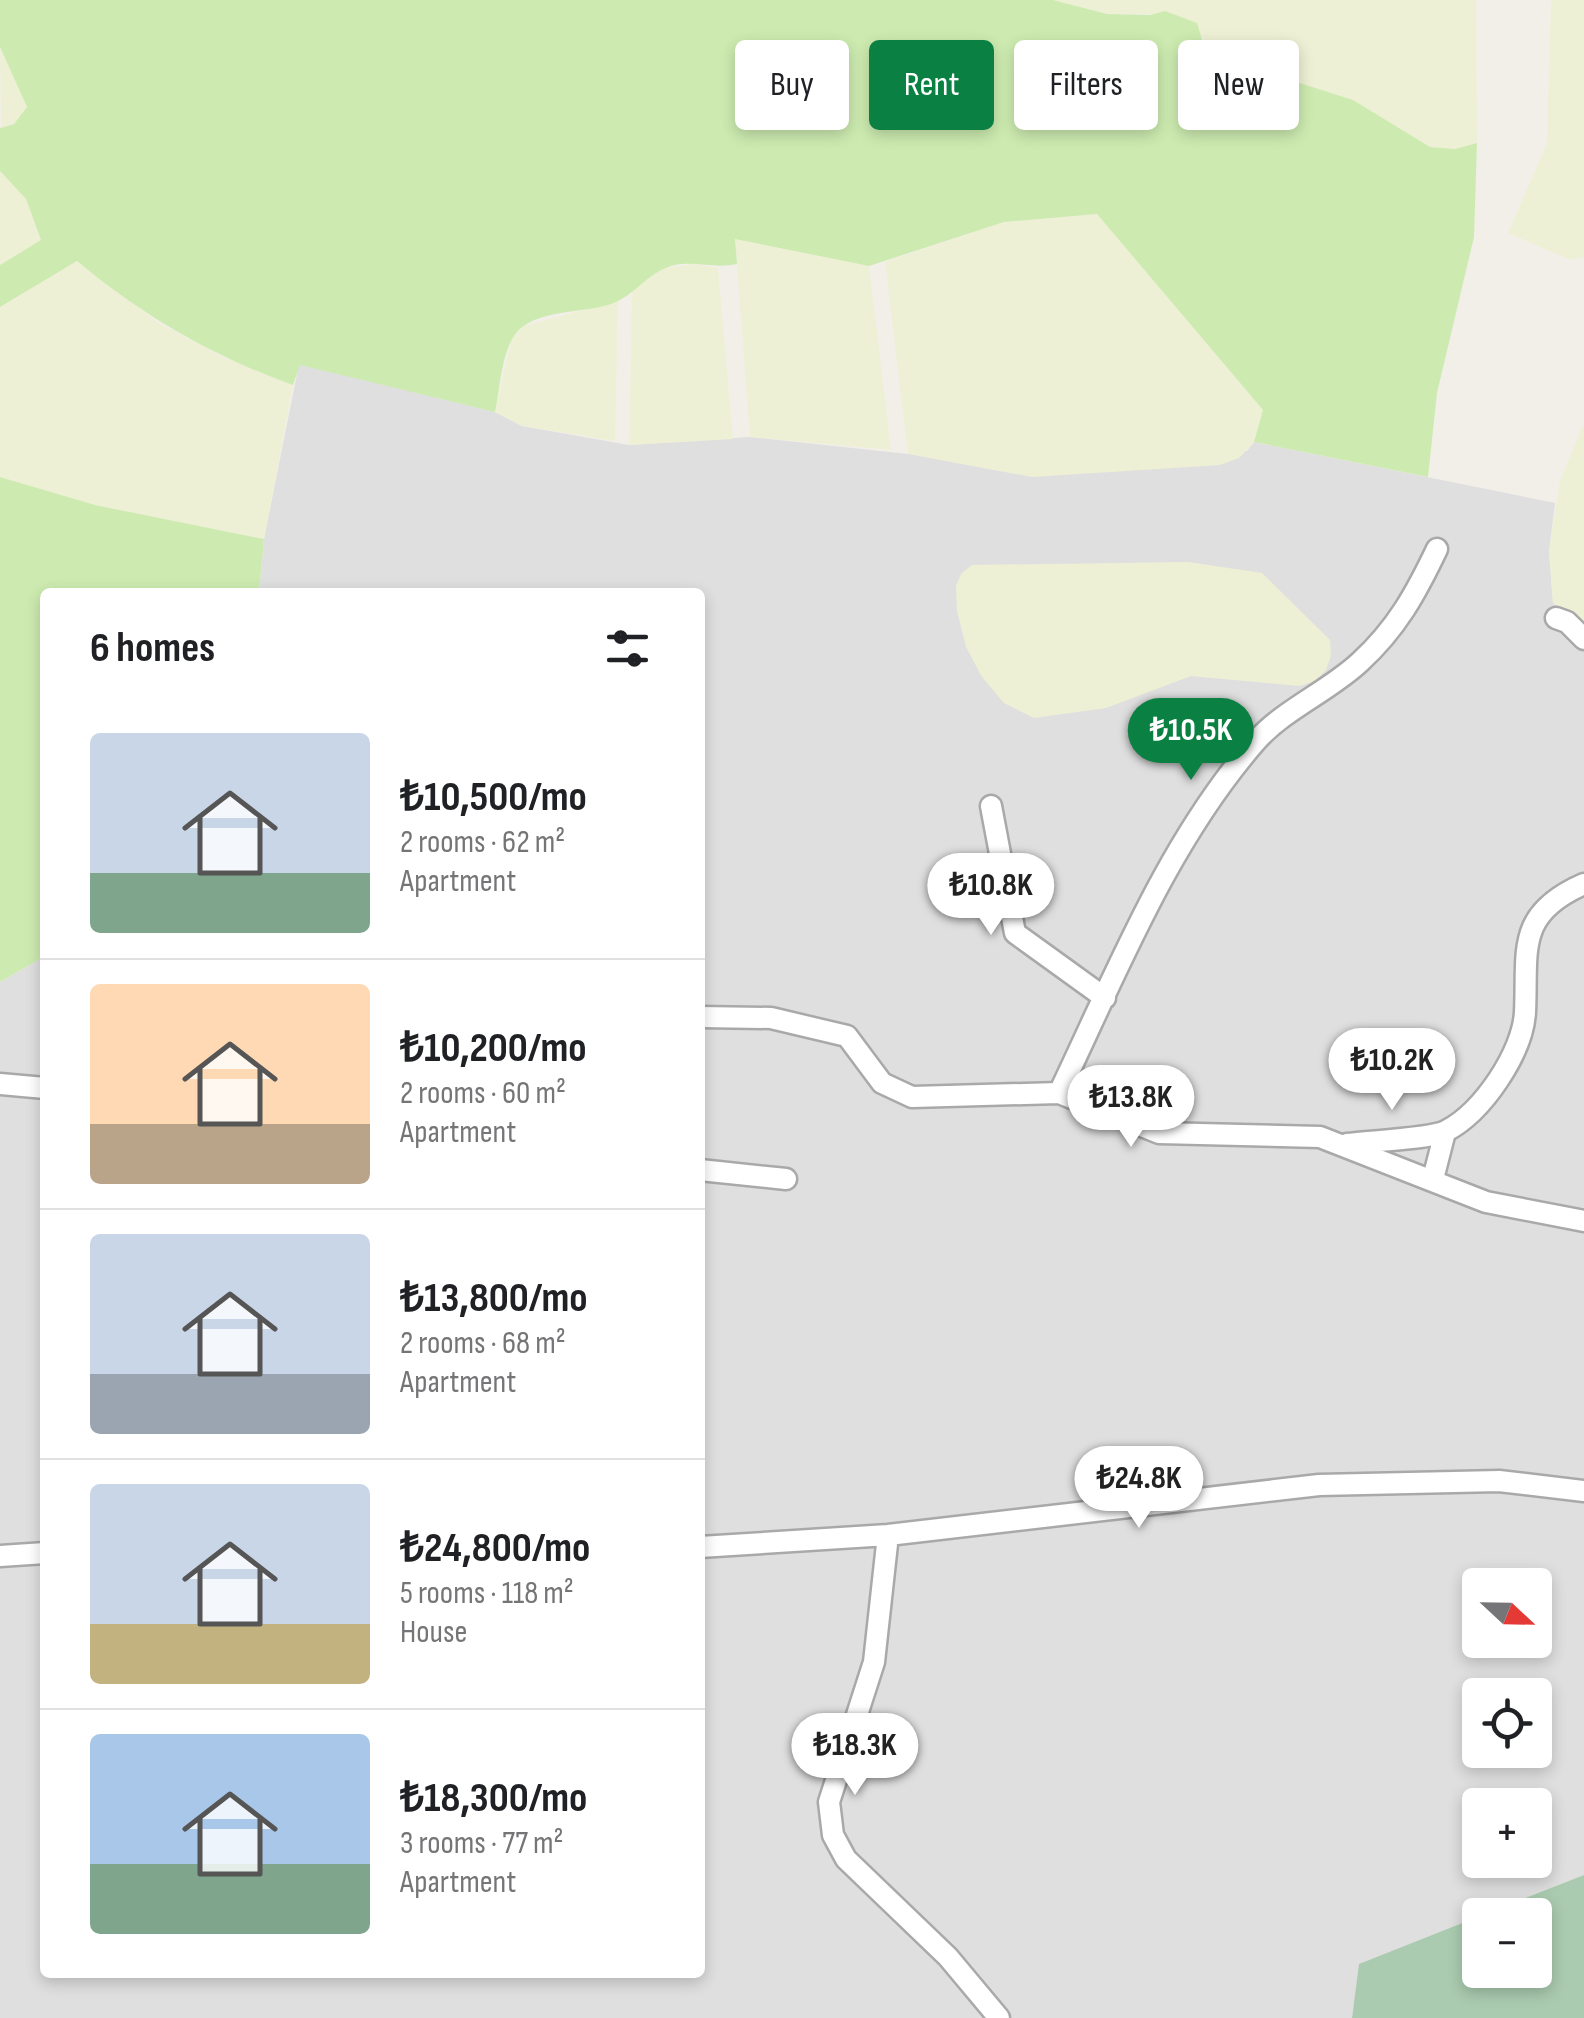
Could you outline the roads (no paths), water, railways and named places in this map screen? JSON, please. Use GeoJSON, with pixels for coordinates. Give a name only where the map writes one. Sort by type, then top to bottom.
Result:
{"type":"FeatureCollection","features":[{"type":"Feature","properties":{"kind":"street"},"geometry":{"type":"LineString","coordinates":[[1059,1093],[1170,868],[1218,787],[1260,736],[1360,662],[1406,612],[1437,550]]}},
{"type":"Feature","properties":{"kind":"street"},"geometry":{"type":"LineString","coordinates":[[1556,618],[1568,622],[1584,639]]}},
{"type":"Feature","properties":{"kind":"street"},"geometry":{"type":"LineString","coordinates":[[991,806],[1016,933],[1104,998]]}},
{"type":"Feature","properties":{"kind":"street"},"geometry":{"type":"LineString","coordinates":[[1345,1144],[1445,1132],[1484,1099],[1513,1058],[1525,1015],[1523,970],[1527,940],[1541,914],[1563,893],[1584,884]]}},
{"type":"Feature","properties":{"kind":"street"},"geometry":{"type":"LineString","coordinates":[[705,1017],[771,1018],[847,1036],[882,1083],[912,1097],[1059,1093],[1159,1132],[1300,1134],[1345,1144],[1486,1202],[1584,1222]]}},
{"type":"Feature","properties":{"kind":"street"},"geometry":{"type":"LineString","coordinates":[[0,1084],[40,1088]]}},
{"type":"Feature","properties":{"kind":"street"},"geometry":{"type":"LineString","coordinates":[[1433,1179],[1445,1132]]}},
{"type":"Feature","properties":{"kind":"street"},"geometry":{"type":"LineString","coordinates":[[705,1171],[786,1180]]}},
{"type":"Feature","properties":{"kind":"street"},"geometry":{"type":"LineString","coordinates":[[705,1547],[888,1535],[1319,1485],[1499,1481],[1584,1491]]}},
{"type":"Feature","properties":{"kind":"street"},"geometry":{"type":"LineString","coordinates":[[888,1535],[874,1662],[833,1784],[829,1819],[846,1858],[948,1957],[998,2018]]}},
{"type":"Feature","properties":{"kind":"street"},"geometry":{"type":"LineString","coordinates":[[0,1556],[40,1553]]}}]}
